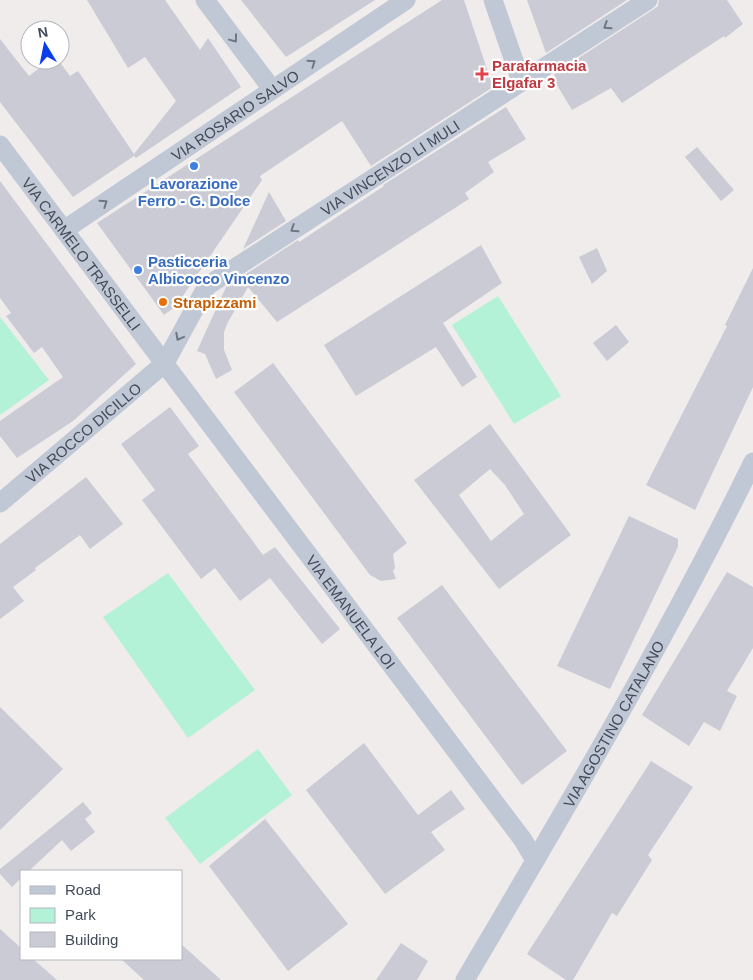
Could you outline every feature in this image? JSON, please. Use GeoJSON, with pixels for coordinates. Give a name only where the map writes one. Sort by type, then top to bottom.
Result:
{"type":"FeatureCollection","features":[{"type":"Feature","properties":{"kind":"street"},"geometry":{"type":"LineString","coordinates":[[205,0],[272,89]]}},
{"type":"Feature","properties":{"kind":"street","name":"VIA ROSARIO SALVO"},"geometry":{"type":"LineString","coordinates":[[64,230],[406,0]]}},
{"type":"Feature","properties":{"kind":"street"},"geometry":{"type":"LineString","coordinates":[[493,0],[521,81]]}},
{"type":"Feature","properties":{"kind":"street","name":"VIA VINCENZO LI MULI"},"geometry":{"type":"LineString","coordinates":[[165,363],[207,286],[648,0]]}},
{"type":"Feature","properties":{"kind":"street","name":"VIA CARMELO TRASSELLI"},"geometry":{"type":"LineString","coordinates":[[0,145],[165,363]]}},
{"type":"Feature","properties":{"kind":"street","name":"VIA ROCCO DICILLO"},"geometry":{"type":"LineString","coordinates":[[0,503],[165,363]]}},
{"type":"Feature","properties":{"kind":"street","name":"VIA EMANUELA LOI"},"geometry":{"type":"LineString","coordinates":[[165,363],[523,840],[535,860]]}},
{"type":"Feature","properties":{"kind":"street","name":"VIA AGOSTINO CATALANO"},"geometry":{"type":"LineString","coordinates":[[465,980],[656,648],[753,462]]}},
{"type":"Feature","properties":{"kind":"green space"},"geometry":{"type":"Polygon","coordinates":[[[498,296],[561,396],[514,424],[452,325],[498,296]]]}},
{"type":"Feature","properties":{"kind":"green space"},"geometry":{"type":"Polygon","coordinates":[[[0,317],[49,380],[0,415],[0,317]]]}},
{"type":"Feature","properties":{"kind":"green space"},"geometry":{"type":"Polygon","coordinates":[[[168,573],[255,690],[188,738],[103,617],[168,573]]]}},
{"type":"Feature","properties":{"kind":"green space"},"geometry":{"type":"Polygon","coordinates":[[[258,749],[292,795],[200,864],[165,818],[258,749]]]}},
{"type":"Feature","properties":{"kind":"building"},"geometry":{"type":"Polygon","coordinates":[[[87,0],[165,0],[200,50],[208,38],[241,87],[136,158],[134,156],[73,197],[0,102],[0,39],[20,65],[20,70],[24,70],[29,76],[37,70],[66,70],[70,76],[78,71],[134,154],[176,101],[145,57],[128,68],[87,0]]]}},
{"type":"Feature","properties":{"kind":"building"},"geometry":{"type":"Polygon","coordinates":[[[241,0],[375,0],[286,57],[241,0]]]}},
{"type":"Feature","properties":{"kind":"building"},"geometry":{"type":"Polygon","coordinates":[[[442,0],[464,0],[493,87],[371,166],[342,121],[260,176],[262,180],[176,306],[164,315],[97,223],[442,0]]]}},
{"type":"Feature","properties":{"kind":"building"},"geometry":{"type":"Polygon","coordinates":[[[527,0],[627,0],[546,53],[527,0]]]}},
{"type":"Feature","properties":{"kind":"building"},"geometry":{"type":"Polygon","coordinates":[[[659,0],[727,0],[743,24],[725,38],[724,36],[622,103],[611,88],[572,110],[554,80],[556,79],[554,74],[654,9],[658,6],[659,0]]]}},
{"type":"Feature","properties":{"kind":"building"},"geometry":{"type":"Polygon","coordinates":[[[506,107],[526,139],[488,162],[494,172],[465,193],[469,199],[277,322],[248,287],[224,332],[224,350],[232,370],[216,379],[205,354],[197,351],[226,287],[298,240],[299,242],[383,185],[506,107]]]}},
{"type":"Feature","properties":{"kind":"building"},"geometry":{"type":"Polygon","coordinates":[[[697,147],[734,190],[721,201],[685,157],[697,147]]]}},
{"type":"Feature","properties":{"kind":"building"},"geometry":{"type":"Polygon","coordinates":[[[0,181],[136,364],[73,421],[17,458],[0,436],[0,421],[63,377],[42,347],[34,353],[6,316],[11,313],[0,298],[0,181]]]}},
{"type":"Feature","properties":{"kind":"building"},"geometry":{"type":"Polygon","coordinates":[[[269,192],[286,221],[243,249],[269,192]]]}},
{"type":"Feature","properties":{"kind":"building"},"geometry":{"type":"Polygon","coordinates":[[[481,245],[502,283],[443,323],[477,377],[462,387],[436,347],[356,396],[324,345],[481,245]]]}},
{"type":"Feature","properties":{"kind":"building"},"geometry":{"type":"Polygon","coordinates":[[[597,248],[607,271],[592,284],[579,257],[597,248]]]}},
{"type":"Feature","properties":{"kind":"building"},"geometry":{"type":"Polygon","coordinates":[[[753,268],[753,387],[695,510],[646,485],[727,326],[725,325],[753,268]]]}},
{"type":"Feature","properties":{"kind":"building"},"geometry":{"type":"Polygon","coordinates":[[[616,325],[629,342],[607,361],[593,343],[616,325]]]}},
{"type":"Feature","properties":{"kind":"building"},"geometry":{"type":"Polygon","coordinates":[[[273,363],[407,543],[393,554],[395,568],[393,571],[396,579],[381,581],[370,575],[234,392],[273,363]]]}},
{"type":"Feature","properties":{"kind":"building"},"geometry":{"type":"Polygon","coordinates":[[[170,407],[199,446],[188,454],[263,555],[275,547],[340,629],[322,644],[270,578],[240,601],[215,568],[201,579],[142,500],[155,490],[121,444],[170,407]]]}},
{"type":"Feature","properties":{"kind":"building"},"geometry":{"type":"Polygon","coordinates":[[[490,424],[571,535],[499,589],[414,480],[490,424]],[[490,469],[459,495],[491,541],[524,514],[505,485],[490,469]]]}},
{"type":"Feature","properties":{"kind":"building"},"geometry":{"type":"Polygon","coordinates":[[[86,477],[123,524],[90,549],[80,535],[35,568],[36,570],[13,587],[24,601],[0,619],[0,544],[86,477]]]}},
{"type":"Feature","properties":{"kind":"building"},"geometry":{"type":"Polygon","coordinates":[[[629,516],[678,539],[678,547],[610,689],[557,666],[629,516]]]}},
{"type":"Feature","properties":{"kind":"building"},"geometry":{"type":"Polygon","coordinates":[[[727,572],[753,587],[753,648],[727,691],[737,696],[720,731],[704,722],[689,746],[642,715],[727,572]]]}},
{"type":"Feature","properties":{"kind":"building"},"geometry":{"type":"Polygon","coordinates":[[[442,585],[567,751],[522,785],[397,618],[442,585]]]}},
{"type":"Feature","properties":{"kind":"building"},"geometry":{"type":"Polygon","coordinates":[[[0,707],[63,769],[0,830],[0,707]]]}},
{"type":"Feature","properties":{"kind":"building"},"geometry":{"type":"Polygon","coordinates":[[[364,743],[418,815],[451,790],[465,809],[431,832],[445,850],[385,894],[306,790],[364,743]]]}},
{"type":"Feature","properties":{"kind":"building"},"geometry":{"type":"Polygon","coordinates":[[[651,761],[693,787],[648,855],[652,860],[617,916],[612,913],[573,980],[566,980],[527,954],[651,761]]]}},
{"type":"Feature","properties":{"kind":"building"},"geometry":{"type":"Polygon","coordinates":[[[83,802],[92,813],[85,819],[95,832],[71,851],[62,840],[30,870],[20,870],[20,879],[12,887],[0,874],[0,869],[83,802]]]}},
{"type":"Feature","properties":{"kind":"building"},"geometry":{"type":"Polygon","coordinates":[[[265,819],[348,924],[288,971],[209,866],[265,819]]]}},
{"type":"Feature","properties":{"kind":"building"},"geometry":{"type":"Polygon","coordinates":[[[0,929],[20,947],[20,960],[34,960],[57,980],[0,980],[0,929]]]}},
{"type":"Feature","properties":{"kind":"building"},"geometry":{"type":"Polygon","coordinates":[[[401,943],[428,961],[417,980],[376,980],[401,943]]]}},
{"type":"Feature","properties":{"kind":"building"},"geometry":{"type":"Polygon","coordinates":[[[182,945],[221,980],[144,980],[122,960],[182,960],[182,945]]]}},
{"type":"Feature","properties":{"kind":"place","name":"Parafarmacia Elgafar 3"},"geometry":{"type":"Point","coordinates":[482,74]}},
{"type":"Feature","properties":{"kind":"place","name":"Lavorazione Ferro - G. Dolce"},"geometry":{"type":"Point","coordinates":[194,166]}},
{"type":"Feature","properties":{"kind":"place","name":"Pasticceria Albicocco Vincenzo"},"geometry":{"type":"Point","coordinates":[138,270]}},
{"type":"Feature","properties":{"kind":"place","name":"Strapizzami"},"geometry":{"type":"Point","coordinates":[163,302]}}]}
